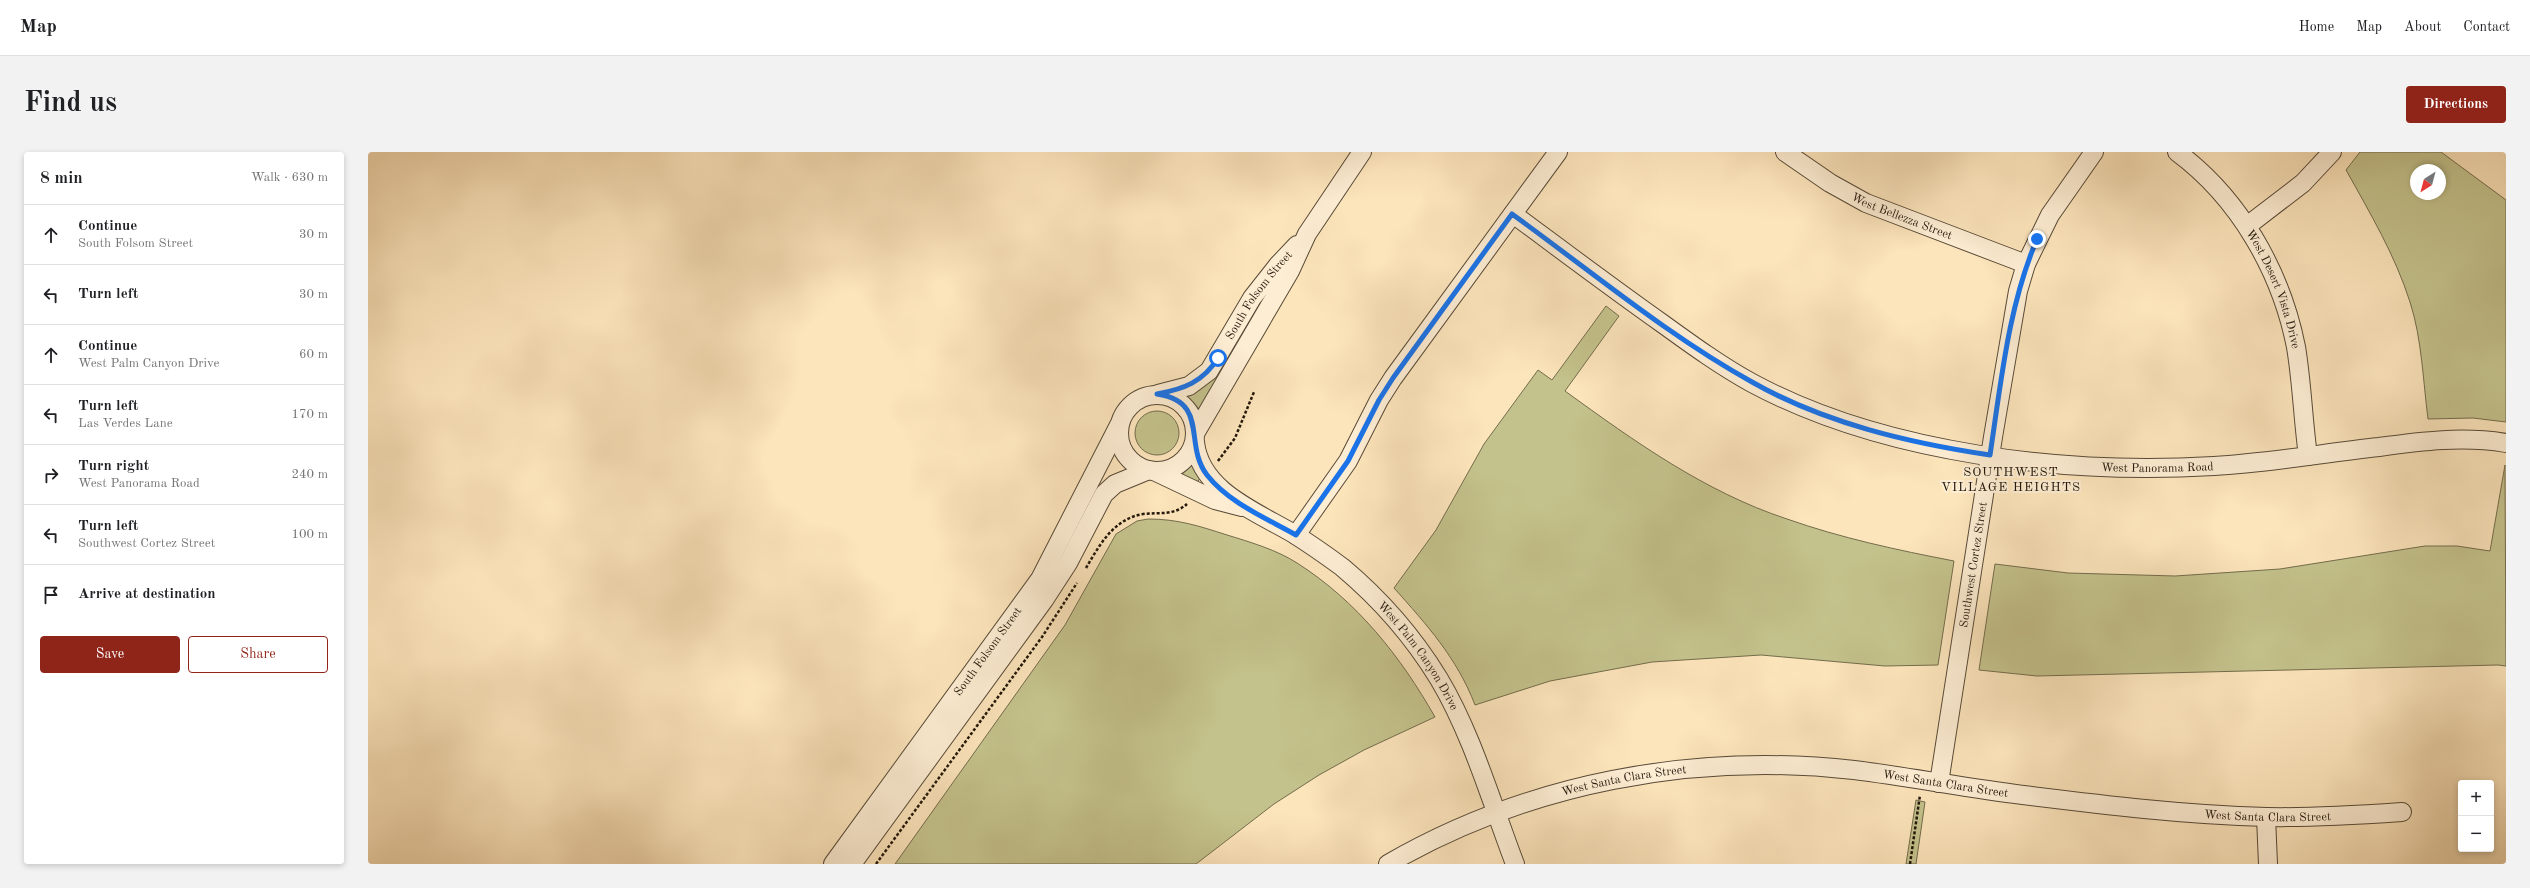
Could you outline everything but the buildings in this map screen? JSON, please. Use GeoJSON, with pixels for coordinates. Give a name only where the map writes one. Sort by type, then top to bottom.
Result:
{"type":"FeatureCollection","features":[{"type":"Feature","properties":{"kind":"street","name":"South Folsom Street"},"geometry":{"type":"LineString","coordinates":[[1195,437],[1290,271],[1307,234],[1362,152]]}},
{"type":"Feature","properties":{"kind":"street"},"geometry":{"type":"LineString","coordinates":[[1296,535],[1348,461],[1379,400],[1393,378],[1558,152]]}},
{"type":"Feature","properties":{"kind":"street","name":"West Bellezza Street"},"geometry":{"type":"LineString","coordinates":[[1785,152],[1830,183],[1866,203],[2026,264]]}},
{"type":"Feature","properties":{"kind":"street","name":"Southwest Cortez Street"},"geometry":{"type":"LineString","coordinates":[[1931,782],[1990,455],[2013,316],[2026,264],[2050,215],[2094,152]]}},
{"type":"Feature","properties":{"kind":"street","name":"West Desert Vista Drive"},"geometry":{"type":"LineString","coordinates":[[2177,152],[2200,171],[2247,226],[2264,256],[2288,314],[2296,348],[2308,456]]}},
{"type":"Feature","properties":{"kind":"street"},"geometry":{"type":"LineString","coordinates":[[2247,226],[2303,183],[2332,152]]}},
{"type":"Feature","properties":{"kind":"street","name":"West Panorama Road"},"geometry":{"type":"LineString","coordinates":[[1512,214],[1716,362],[1753,383],[1818,412],[1888,435],[1990,455],[2070,465],[2137,468],[2216,466],[2447,439],[2506,443]]}},
{"type":"Feature","properties":{"kind":"street","name":"South Folsom Street"},"geometry":{"type":"LineString","coordinates":[[1157,394],[1189,386],[1209,371],[1252,298],[1278,265],[1307,234]]}},
{"type":"Feature","properties":{"kind":"street"},"geometry":{"type":"LineString","coordinates":[[1157,394],[1169,396],[1188,410],[1195,437],[1184,460],[1175,467],[1151,471],[1138,466],[1125,454],[1119,437],[1119,425],[1124,413],[1132,403],[1144,396],[1157,394]]}},
{"type":"Feature","properties":{"kind":"street","name":"South Folsom Street"},"geometry":{"type":"LineString","coordinates":[[833,864],[1040,579],[1119,425]]}},
{"type":"Feature","properties":{"kind":"street","name":"West Palm Canyon Drive"},"geometry":{"type":"LineString","coordinates":[[1195,437],[1196,453],[1208,475],[1246,508],[1296,535],[1342,567],[1382,606],[1407,635],[1439,679],[1456,714],[1515,864]]}},
{"type":"Feature","properties":{"kind":"street","name":"South Folsom Street"},"geometry":{"type":"LineString","coordinates":[[852,864],[1044,600],[1068,563],[1104,494],[1115,484],[1151,471]]}},
{"type":"Feature","properties":{"kind":"street","name":"West Palm Canyon Drive"},"geometry":{"type":"LineString","coordinates":[[1151,471],[1215,500],[1246,508]]}},
{"type":"Feature","properties":{"kind":"street","name":"West Santa Clara Street"},"geometry":{"type":"LineString","coordinates":[[1388,864],[1412,850],[1495,812],[1519,803],[1617,779],[1701,767],[1790,766],[1854,770],[1931,782],[2148,809],[2266,817],[2334,816],[2402,812]]}},
{"type":"Feature","properties":{"kind":"street"},"geometry":{"type":"LineString","coordinates":[[2266,817],[2268,864]]}},
{"type":"Feature","properties":{"kind":"path"},"geometry":{"type":"LineString","coordinates":[[1215,464],[1235,438],[1254,392]]}},
{"type":"Feature","properties":{"kind":"path"},"geometry":{"type":"LineString","coordinates":[[1083,572],[1105,537],[1122,522],[1143,514],[1178,512],[1190,501]]}},
{"type":"Feature","properties":{"kind":"path"},"geometry":{"type":"LineString","coordinates":[[876,864],[1042,637],[1080,578]]}},
{"type":"Feature","properties":{"kind":"path"},"geometry":{"type":"LineString","coordinates":[[1910,864],[1931,782]]}},
{"type":"Feature","properties":{"kind":"shaded area"},"geometry":{"type":"Polygon","coordinates":[[[2360,152],[2441,152],[2506,200],[2506,422],[2473,418],[2428,419],[2420,345],[2414,316],[2397,268],[2373,218],[2346,170],[2360,152]]]}},
{"type":"Feature","properties":{"kind":"shaded area"},"geometry":{"type":"Polygon","coordinates":[[[1283,267],[1199,409],[1187,396],[1283,267]]]}},
{"type":"Feature","properties":{"kind":"shaded area"},"geometry":{"type":"Polygon","coordinates":[[[1606,306],[1619,316],[1565,391],[1671,464],[1727,495],[1757,508],[1807,526],[1890,548],[1954,561],[1938,665],[1885,666],[1761,655],[1652,662],[1550,681],[1475,705],[1468,688],[1450,657],[1418,615],[1394,588],[1436,530],[1484,444],[1538,370],[1552,380],[1606,306]]]}},
{"type":"Feature","properties":{"kind":"shaded area"},"geometry":{"type":"Polygon","coordinates":[[[1157,411],[1169,415],[1175,421],[1179,433],[1175,445],[1169,451],[1157,455],[1145,451],[1139,445],[1135,433],[1139,421],[1145,415],[1157,411]]]}},
{"type":"Feature","properties":{"kind":"shaded area"},"geometry":{"type":"Polygon","coordinates":[[[1193,464],[1201,477],[1196,484],[1182,474],[1193,464]]]}},
{"type":"Feature","properties":{"kind":"shaded area"},"geometry":{"type":"Polygon","coordinates":[[[2505,465],[2506,666],[2037,676],[1979,670],[1995,564],[2068,573],[2175,576],[2280,569],[2425,546],[2457,546],[2490,551],[2505,465]]]}},
{"type":"Feature","properties":{"kind":"shaded area"},"geometry":{"type":"Polygon","coordinates":[[[1148,519],[1179,522],[1245,540],[1289,558],[1319,578],[1358,613],[1376,632],[1408,673],[1435,717],[1364,750],[1319,775],[1274,804],[1196,864],[895,864],[1065,625],[1116,534],[1137,521],[1148,519]]]}},
{"type":"Feature","properties":{"kind":"shaded area"},"geometry":{"type":"Polygon","coordinates":[[[1916,800],[1925,802],[1916,864],[1906,864],[1916,800]]]}},
{"type":"Feature","properties":{"kind":"district","name":"SOUTHWEST VILLAGE HEIGHTS"},"geometry":{"type":"Point","coordinates":[2011,478]}},
{"type":"Feature","properties":{"kind":"route"},"geometry":{"type":"LineString","coordinates":[[1218,358],[1214,365],[1199,381],[1173,391],[1157,394],[1169,396],[1188,410],[1193,420],[1196,432],[1194,442],[1196,453],[1201,465],[1213,481],[1246,508],[1296,535],[1348,461],[1379,400],[1393,378],[1512,214],[1716,362],[1753,383],[1791,402],[1838,420],[1888,435],[1973,453],[1990,455],[2006,354],[2018,291],[2026,264],[2037,239]]}}]}
